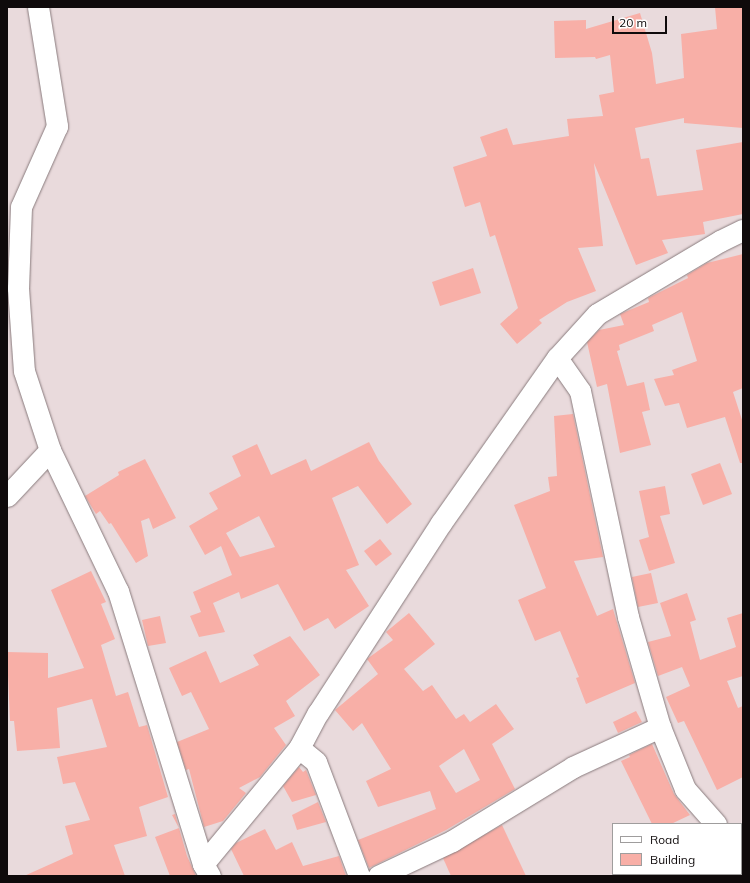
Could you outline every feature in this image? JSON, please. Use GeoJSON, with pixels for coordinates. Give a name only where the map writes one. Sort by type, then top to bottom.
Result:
{"type":"FeatureCollection","features":[{"type":"Feature","properties":{"kind":"street"},"geometry":{"type":"LineString","coordinates":[[38,7],[57,126],[21,207],[18,288],[24,371],[50,450],[118,591],[207,870]]}},
{"type":"Feature","properties":{"kind":"street"},"geometry":{"type":"LineString","coordinates":[[207,870],[300,748],[318,712],[437,529],[557,358],[597,314],[720,241],[743,230]]}},
{"type":"Feature","properties":{"kind":"street"},"geometry":{"type":"LineString","coordinates":[[557,358],[580,391],[628,617],[660,727],[685,788],[715,823]]}},
{"type":"Feature","properties":{"kind":"street"},"geometry":{"type":"LineString","coordinates":[[7,496],[50,450]]}},
{"type":"Feature","properties":{"kind":"street"},"geometry":{"type":"LineString","coordinates":[[378,876],[452,841],[573,767],[660,727]]}},
{"type":"Feature","properties":{"kind":"street"},"geometry":{"type":"LineString","coordinates":[[300,748],[316,762],[359,876]]}},
{"type":"Feature","properties":{"kind":"building"},"geometry":{"type":"Polygon","coordinates":[[[715,7],[743,7],[743,128],[684,123],[684,118],[635,128],[641,159],[649,158],[657,196],[703,190],[696,150],[743,142],[743,214],[703,222],[705,234],[662,240],[668,253],[636,265],[594,163],[603,246],[578,248],[596,291],[567,302],[539,320],[542,323],[517,344],[500,324],[518,308],[495,235],[490,237],[480,202],[465,207],[453,167],[487,156],[480,137],[507,128],[513,145],[569,136],[567,119],[603,116],[599,95],[614,92],[610,55],[596,59],[595,57],[555,58],[554,21],[586,20],[586,29],[640,13],[652,53],[656,84],[684,78],[681,34],[717,29],[715,7]]]}},
{"type":"Feature","properties":{"kind":"building"},"geometry":{"type":"Polygon","coordinates":[[[743,254],[743,388],[733,392],[743,423],[743,463],[740,463],[725,417],[687,428],[679,403],[665,406],[654,379],[674,375],[672,370],[697,361],[682,312],[652,325],[654,331],[619,345],[620,350],[617,351],[627,386],[644,382],[650,410],[642,412],[651,445],[620,453],[607,384],[597,387],[587,342],[599,330],[624,325],[620,314],[649,302],[648,298],[688,278],[687,275],[707,263],[743,254]]]}},
{"type":"Feature","properties":{"kind":"building"},"geometry":{"type":"Polygon","coordinates":[[[473,268],[481,293],[440,306],[432,282],[473,268]]]}},
{"type":"Feature","properties":{"kind":"building"},"geometry":{"type":"Polygon","coordinates":[[[573,414],[603,557],[574,561],[597,616],[613,609],[635,683],[586,704],[576,678],[579,677],[560,631],[535,641],[518,600],[546,588],[514,505],[550,491],[548,477],[557,476],[554,416],[573,414]]]}},
{"type":"Feature","properties":{"kind":"building"},"geometry":{"type":"Polygon","coordinates":[[[369,442],[379,461],[412,504],[387,524],[358,486],[332,498],[359,565],[346,570],[369,606],[335,629],[328,618],[304,631],[278,584],[241,599],[239,592],[213,603],[225,632],[199,637],[190,616],[201,612],[193,592],[232,575],[221,546],[205,555],[189,526],[218,509],[209,493],[241,476],[232,456],[257,444],[271,475],[306,459],[311,471],[369,442]],[[259,516],[226,533],[240,557],[275,547],[259,516]]]}},
{"type":"Feature","properties":{"kind":"building"},"geometry":{"type":"Polygon","coordinates":[[[145,459],[176,518],[153,529],[149,518],[141,521],[148,556],[136,563],[111,523],[109,524],[100,511],[96,514],[85,496],[119,475],[118,472],[145,459]]]}},
{"type":"Feature","properties":{"kind":"building"},"geometry":{"type":"Polygon","coordinates":[[[720,463],[732,494],[703,505],[691,474],[720,463]]]}},
{"type":"Feature","properties":{"kind":"building"},"geometry":{"type":"Polygon","coordinates":[[[665,486],[670,514],[660,516],[675,563],[649,571],[639,540],[649,537],[639,491],[665,486]]]}},
{"type":"Feature","properties":{"kind":"building"},"geometry":{"type":"Polygon","coordinates":[[[380,539],[392,554],[376,566],[364,551],[380,539]]]}},
{"type":"Feature","properties":{"kind":"building"},"geometry":{"type":"Polygon","coordinates":[[[91,571],[106,602],[101,604],[115,639],[101,645],[116,696],[128,692],[139,727],[147,725],[168,797],[139,807],[147,836],[114,845],[125,876],[24,876],[73,854],[65,826],[90,820],[75,782],[63,784],[57,757],[107,747],[92,699],[57,708],[60,748],[17,751],[14,721],[10,721],[7,652],[48,653],[48,678],[84,668],[51,590],[91,571]]]}},
{"type":"Feature","properties":{"kind":"building"},"geometry":{"type":"Polygon","coordinates":[[[651,573],[658,603],[638,607],[632,577],[651,573]]]}},
{"type":"Feature","properties":{"kind":"building"},"geometry":{"type":"Polygon","coordinates":[[[687,593],[696,620],[690,622],[700,660],[736,647],[727,618],[743,613],[743,676],[727,681],[738,708],[743,706],[743,777],[717,790],[684,721],[678,723],[666,697],[690,686],[682,667],[658,676],[648,642],[671,636],[660,603],[687,593]]]}},
{"type":"Feature","properties":{"kind":"building"},"geometry":{"type":"Polygon","coordinates":[[[409,613],[435,644],[404,669],[423,691],[432,685],[456,719],[464,714],[470,722],[496,704],[514,729],[492,744],[515,789],[446,830],[369,868],[358,840],[436,809],[430,791],[378,807],[366,781],[391,769],[362,723],[353,731],[335,710],[378,674],[367,659],[393,640],[386,632],[409,613]],[[464,749],[439,766],[456,793],[480,780],[464,749]]]}},
{"type":"Feature","properties":{"kind":"building"},"geometry":{"type":"Polygon","coordinates":[[[160,616],[166,643],[148,646],[142,620],[160,616]]]}},
{"type":"Feature","properties":{"kind":"building"},"geometry":{"type":"Polygon","coordinates":[[[290,636],[320,675],[286,701],[295,716],[274,728],[286,745],[260,777],[239,788],[246,793],[223,821],[204,827],[189,769],[186,770],[177,742],[209,729],[191,692],[182,696],[169,668],[206,651],[220,683],[259,665],[253,655],[290,636]]]}},
{"type":"Feature","properties":{"kind":"building"},"geometry":{"type":"Polygon","coordinates":[[[636,711],[642,722],[618,733],[613,722],[636,711]]]}},
{"type":"Feature","properties":{"kind":"building"},"geometry":{"type":"Polygon","coordinates":[[[652,744],[674,794],[690,815],[673,823],[652,823],[621,761],[630,757],[629,755],[652,744]]]}},
{"type":"Feature","properties":{"kind":"building"},"geometry":{"type":"Polygon","coordinates":[[[299,767],[303,772],[306,770],[316,795],[292,802],[283,786],[299,767]]]}},
{"type":"Feature","properties":{"kind":"building"},"geometry":{"type":"Polygon","coordinates":[[[318,802],[326,822],[297,830],[292,815],[318,802]]]}},
{"type":"Feature","properties":{"kind":"building"},"geometry":{"type":"Polygon","coordinates":[[[175,814],[179,828],[172,815],[175,814]]]}},
{"type":"Feature","properties":{"kind":"building"},"geometry":{"type":"Polygon","coordinates":[[[502,825],[526,876],[451,876],[443,858],[502,825]]]}},
{"type":"Feature","properties":{"kind":"building"},"geometry":{"type":"Polygon","coordinates":[[[179,828],[187,856],[196,876],[170,876],[155,837],[179,828]]]}},
{"type":"Feature","properties":{"kind":"building"},"geometry":{"type":"Polygon","coordinates":[[[265,829],[276,850],[292,842],[303,866],[339,856],[346,876],[244,876],[231,849],[236,843],[265,829]]]}}]}
